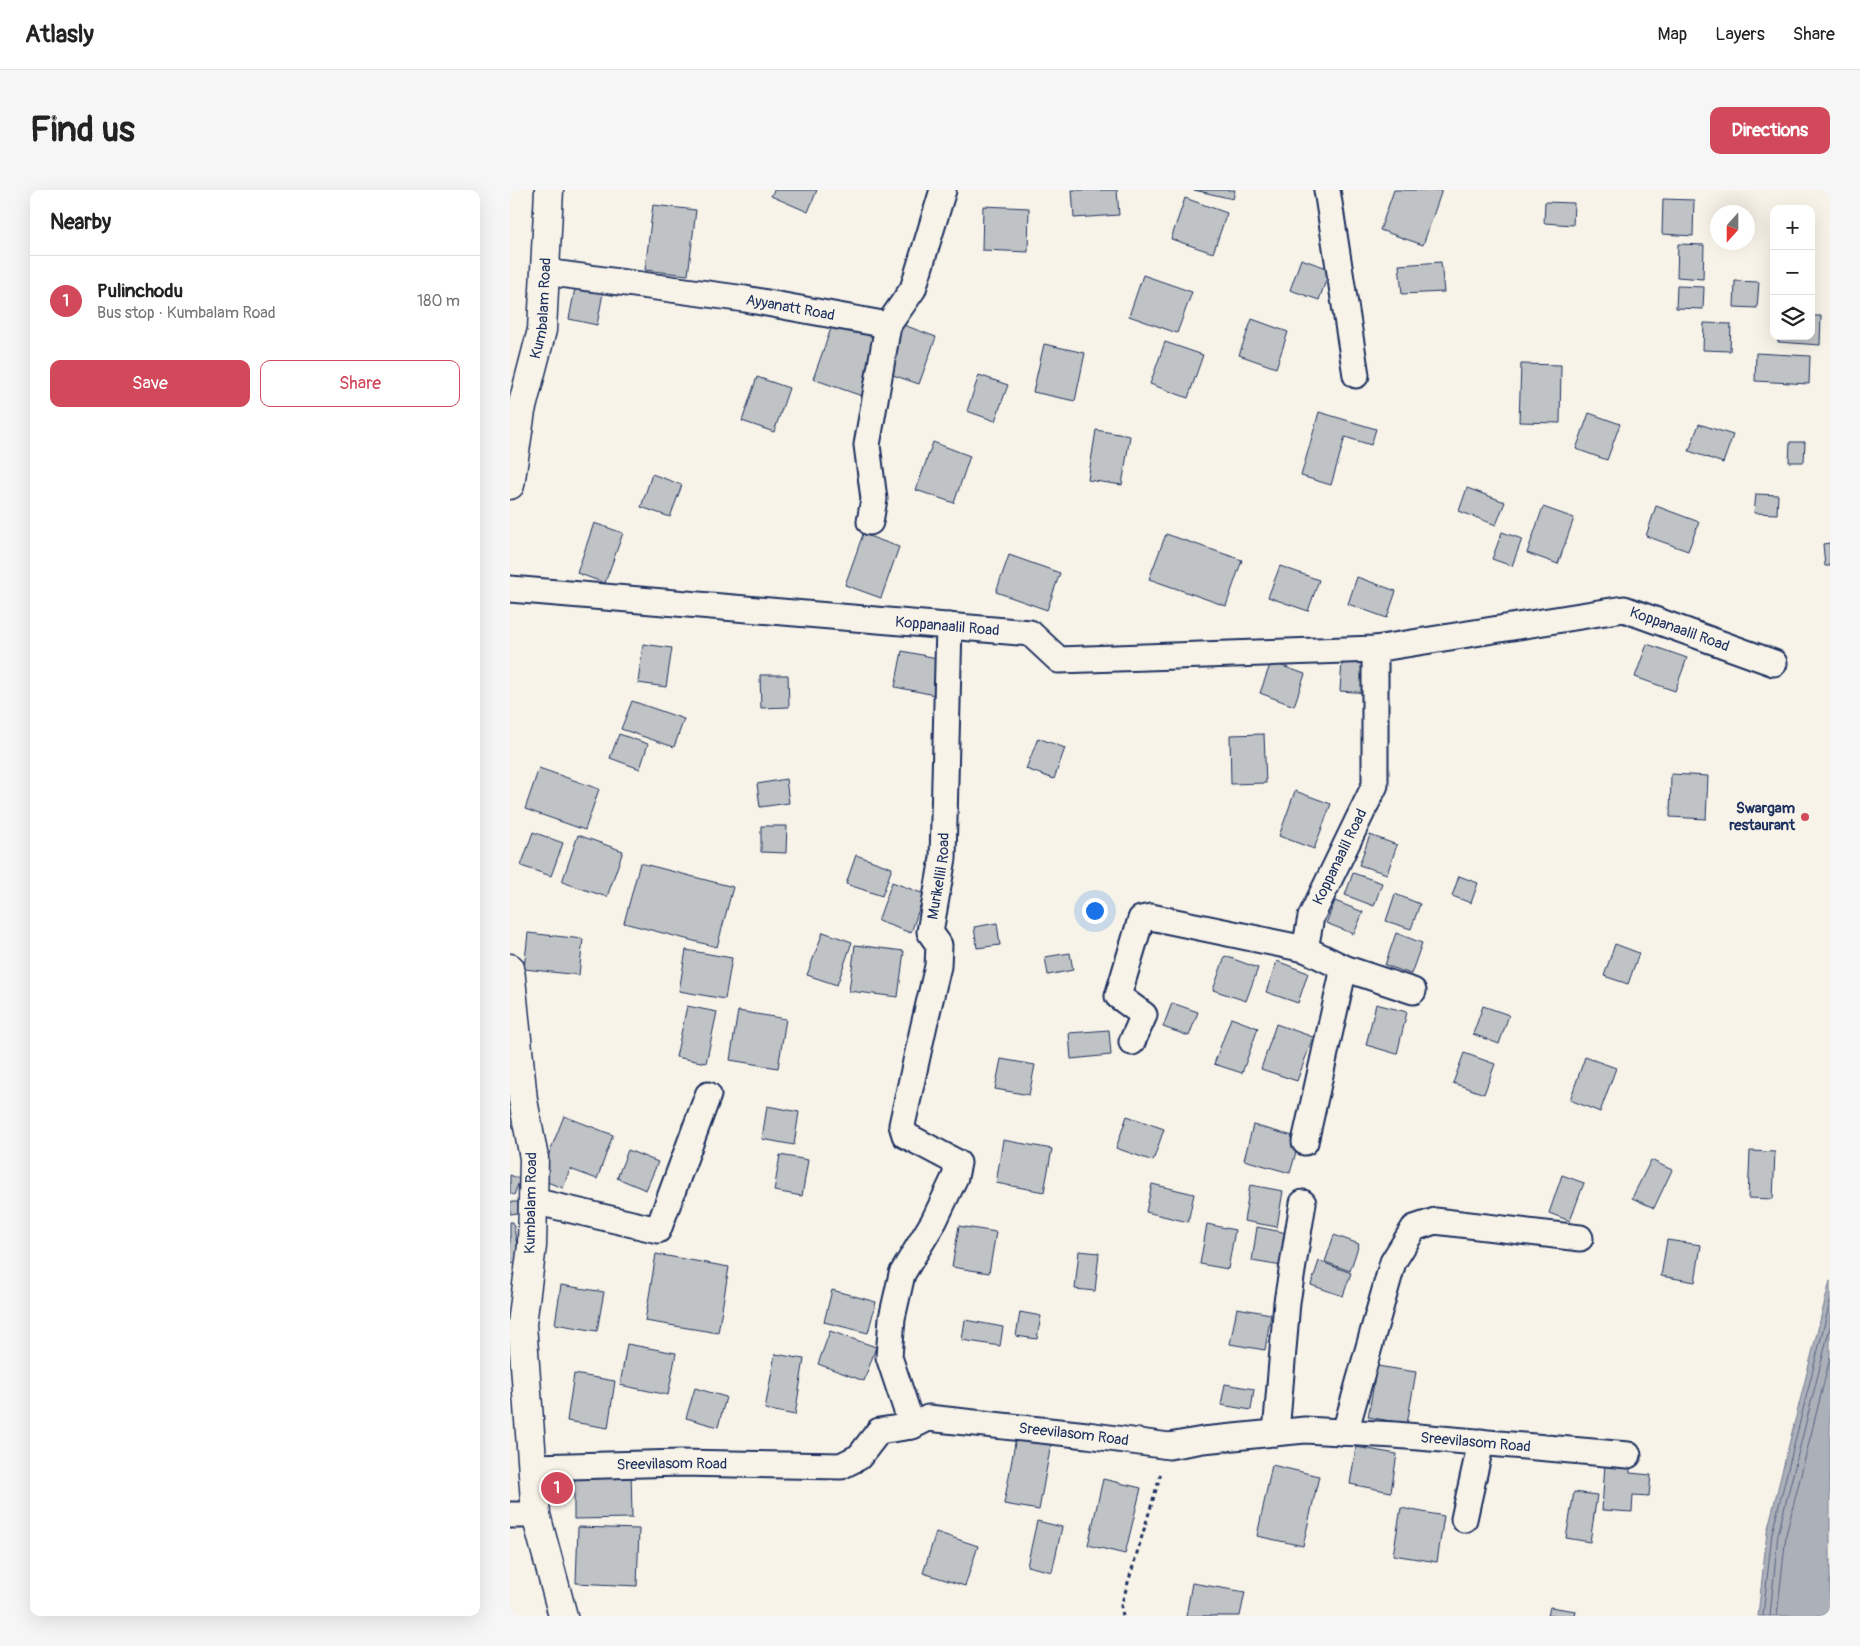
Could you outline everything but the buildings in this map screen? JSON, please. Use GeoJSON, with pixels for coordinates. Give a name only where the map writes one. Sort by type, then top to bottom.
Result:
{"type":"FeatureCollection","features":[{"type":"Feature","properties":{"kind":"main road","name":"Kumbalam Road"},"geometry":{"type":"LineString","coordinates":[[510,484],[515,410],[542,330],[549,190]]}},
{"type":"Feature","properties":{"kind":"main road","name":"Kumbalam Road"},"geometry":{"type":"LineString","coordinates":[[510,968],[511,995],[523,1100],[534,1158],[532,1246],[518,1372],[534,1467],[523,1515],[563,1616]]}},
{"type":"Feature","properties":{"kind":"street"},"geometry":{"type":"LineString","coordinates":[[870,522],[874,500],[867,445],[888,325],[913,289],[943,190]]}},
{"type":"Feature","properties":{"kind":"street"},"geometry":{"type":"LineString","coordinates":[[1327,190],[1356,375]]}},
{"type":"Feature","properties":{"kind":"street","name":"Ayyanatt Road"},"geometry":{"type":"LineString","coordinates":[[545,272],[745,299],[888,325]]}},
{"type":"Feature","properties":{"kind":"street","name":"Koppanaalil Road"},"geometry":{"type":"LineString","coordinates":[[510,589],[1030,633],[1059,660],[1375,649],[1624,609],[1774,664]]}},
{"type":"Feature","properties":{"kind":"street","name":"Murikellil Road"},"geometry":{"type":"LineString","coordinates":[[912,1426],[889,1357],[892,1318],[902,1274],[934,1221],[955,1177],[958,1163],[905,1135],[902,1126],[938,966],[939,945],[930,932],[943,858],[949,626]]}},
{"type":"Feature","properties":{"kind":"street","name":"Koppanaalil Road"},"geometry":{"type":"LineString","coordinates":[[1305,949],[1311,917],[1375,785],[1375,649]]}},
{"type":"Feature","properties":{"kind":"street"},"geometry":{"type":"LineString","coordinates":[[1132,1042],[1144,1014],[1118,996],[1141,919],[1151,917],[1305,949],[1344,968],[1413,991]]}},
{"type":"Feature","properties":{"kind":"street"},"geometry":{"type":"LineString","coordinates":[[1305,1142],[1344,968]]}},
{"type":"Feature","properties":{"kind":"street"},"geometry":{"type":"LineString","coordinates":[[533,1201],[658,1230],[708,1095]]}},
{"type":"Feature","properties":{"kind":"street"},"geometry":{"type":"LineString","coordinates":[[1276,1433],[1287,1302],[1303,1203]]}},
{"type":"Feature","properties":{"kind":"street"},"geometry":{"type":"LineString","coordinates":[[1345,1432],[1393,1262],[1414,1228],[1435,1221],[1580,1238]]}},
{"type":"Feature","properties":{"kind":"street","name":"Sreevilasom Road"},"geometry":{"type":"LineString","coordinates":[[534,1467],[681,1464],[841,1466],[859,1457],[879,1431],[912,1426],[928,1418],[1169,1446],[1203,1440],[1305,1430],[1481,1442],[1628,1455]]}},
{"type":"Feature","properties":{"kind":"street"},"geometry":{"type":"LineString","coordinates":[[1464,1519],[1481,1442]]}},
{"type":"Feature","properties":{"kind":"path"},"geometry":{"type":"LineString","coordinates":[[1123,1616],[1121,1606],[1169,1446]]}},
{"type":"Feature","properties":{"kind":"water"},"geometry":{"type":"Polygon","coordinates":[[[1830,1281],[1830,1616],[1758,1616],[1767,1532],[1830,1281]]]}},
{"type":"Feature","properties":{"kind":"place","name":"Swargam restaurant"},"geometry":{"type":"Point","coordinates":[1805,817]}},
{"type":"Feature","properties":{"kind":"place","name":"Pulinchodu"},"geometry":{"type":"Point","coordinates":[557,1488]}}]}
